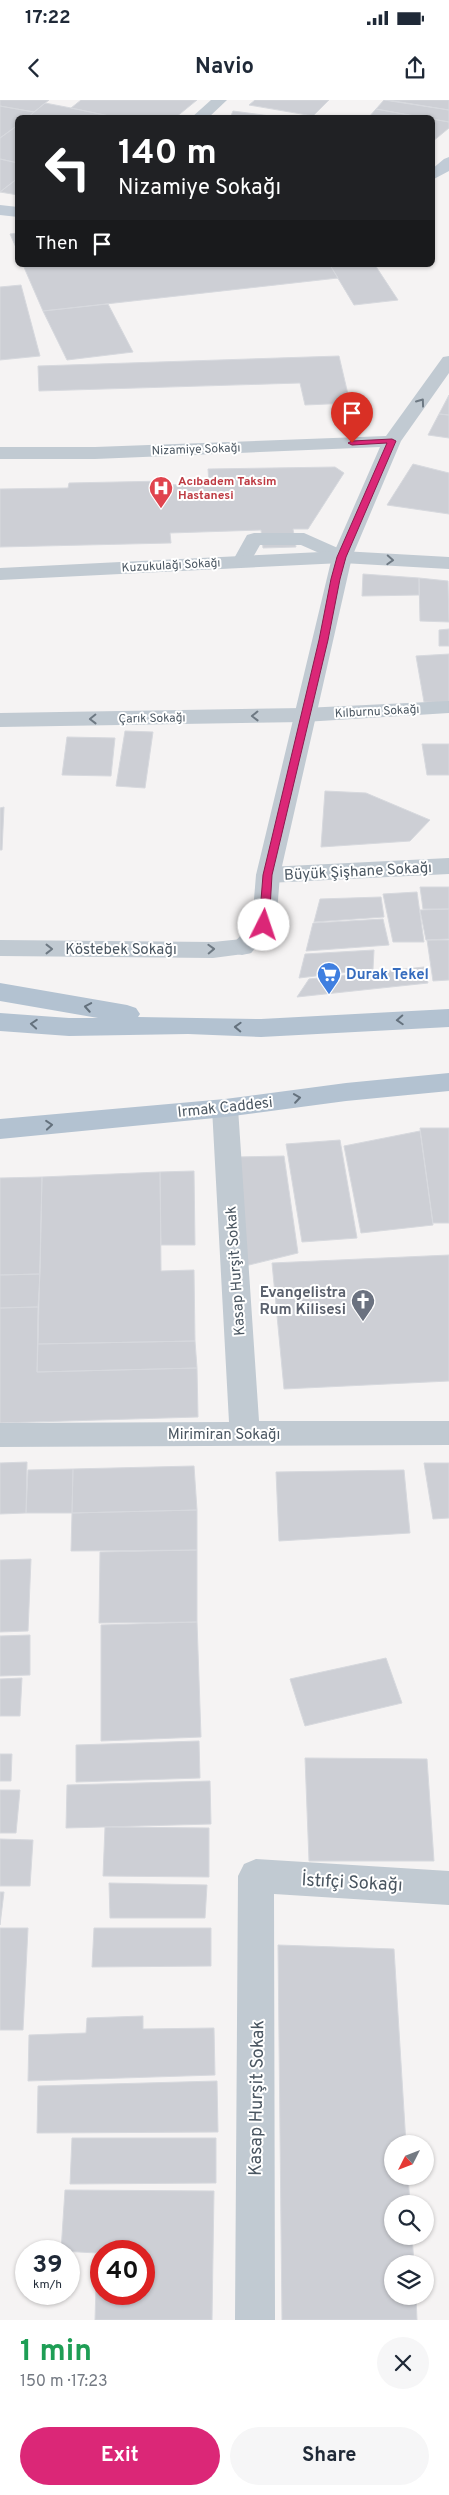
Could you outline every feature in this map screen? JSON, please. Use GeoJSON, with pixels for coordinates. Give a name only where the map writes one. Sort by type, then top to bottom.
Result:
{"type":"FeatureCollection","features":[{"type":"Feature","properties":{"kind":"main road"},"geometry":{"type":"LineString","coordinates":[[435,174],[442,171],[449,162]]}},
{"type":"Feature","properties":{"kind":"main road"},"geometry":{"type":"LineString","coordinates":[[0,210],[15,212]]}},
{"type":"Feature","properties":{"kind":"main road"},"geometry":{"type":"LineString","coordinates":[[0,992],[188,1025]]}},
{"type":"Feature","properties":{"kind":"main road"},"geometry":{"type":"LineString","coordinates":[[0,1022],[69,1027],[188,1025],[262,1028],[449,1018]]}},
{"type":"Feature","properties":{"kind":"main road","name":"Irmak Caddesi"},"geometry":{"type":"LineString","coordinates":[[0,1129],[225,1108],[346,1092],[449,1082]]}},
{"type":"Feature","properties":{"kind":"street"},"geometry":{"type":"LineString","coordinates":[[202,115],[220,100]]}},
{"type":"Feature","properties":{"kind":"street"},"geometry":{"type":"LineString","coordinates":[[268,875],[342,557],[392,441],[449,361]]}},
{"type":"Feature","properties":{"kind":"street","name":"Nizamiye Sokağı"},"geometry":{"type":"LineString","coordinates":[[0,453],[104,452],[392,441]]}},
{"type":"Feature","properties":{"kind":"street","name":"Kuzukulağı Sokağı"},"geometry":{"type":"LineString","coordinates":[[0,574],[342,557],[449,563]]}},
{"type":"Feature","properties":{"kind":"street","name":"Kılburnu Sokağı"},"geometry":{"type":"LineString","coordinates":[[304,715],[449,707]]}},
{"type":"Feature","properties":{"kind":"street","name":"Çarık Sokağı"},"geometry":{"type":"LineString","coordinates":[[0,720],[304,715]]}},
{"type":"Feature","properties":{"kind":"street","name":"Büyük Şişhane Sokağı"},"geometry":{"type":"LineString","coordinates":[[268,875],[449,866]]}},
{"type":"Feature","properties":{"kind":"street","name":"Köstebek Sokağı"},"geometry":{"type":"LineString","coordinates":[[0,948],[213,950],[242,947],[264,925],[268,875]]}},
{"type":"Feature","properties":{"kind":"street","name":"Kasap Hurşit Sokak"},"geometry":{"type":"LineString","coordinates":[[225,1108],[245,1434]]}},
{"type":"Feature","properties":{"kind":"street","name":"Mirimiran Sokağı"},"geometry":{"type":"LineString","coordinates":[[0,1435],[449,1433]]}},
{"type":"Feature","properties":{"kind":"street","name":"Kasap Hurşit Sokak"},"geometry":{"type":"LineString","coordinates":[[255,2320],[256,1876]]}},
{"type":"Feature","properties":{"kind":"street","name":"İstıfçi Sokağı"},"geometry":{"type":"LineString","coordinates":[[256,1876],[449,1888]]}},
{"type":"Feature","properties":{"kind":"lane"},"geometry":{"type":"LineString","coordinates":[[241,562],[254,539],[277,534],[304,539],[342,557]]}},
{"type":"Feature","properties":{"kind":"building"},"geometry":{"type":"Polygon","coordinates":[[[0,100],[49,100],[34,112],[0,106],[0,100]]]}},
{"type":"Feature","properties":{"kind":"building"},"geometry":{"type":"Polygon","coordinates":[[[81,100],[197,100],[179,115],[105,115],[71,108],[81,100]]]}},
{"type":"Feature","properties":{"kind":"building"},"geometry":{"type":"Polygon","coordinates":[[[255,100],[329,100],[314,115],[249,105],[255,100]]]}},
{"type":"Feature","properties":{"kind":"building"},"geometry":{"type":"Polygon","coordinates":[[[384,100],[449,110],[449,122],[435,120],[435,115],[410,115],[376,109],[384,100]]]}},
{"type":"Feature","properties":{"kind":"building"},"geometry":{"type":"Polygon","coordinates":[[[388,100],[449,100],[449,110],[388,100]]]}},
{"type":"Feature","properties":{"kind":"building"},"geometry":{"type":"Polygon","coordinates":[[[45,103],[105,115],[31,115],[45,103]]]}},
{"type":"Feature","properties":{"kind":"building"},"geometry":{"type":"Polygon","coordinates":[[[0,106],[34,112],[30,115],[15,115],[15,127],[0,138],[0,106]]]}},
{"type":"Feature","properties":{"kind":"building"},"geometry":{"type":"Polygon","coordinates":[[[376,109],[408,115],[371,115],[376,109]]]}},
{"type":"Feature","properties":{"kind":"building"},"geometry":{"type":"Polygon","coordinates":[[[233,111],[263,115],[231,115],[233,111]]]}},
{"type":"Feature","properties":{"kind":"building"},"geometry":{"type":"Polygon","coordinates":[[[435,120],[449,122],[449,128],[435,140],[435,120]]]}},
{"type":"Feature","properties":{"kind":"building"},"geometry":{"type":"Polygon","coordinates":[[[15,127],[15,162],[0,159],[0,138],[15,127]]]}},
{"type":"Feature","properties":{"kind":"building"},"geometry":{"type":"Polygon","coordinates":[[[0,159],[15,162],[15,180],[0,192],[0,159]]]}},
{"type":"Feature","properties":{"kind":"building"},"geometry":{"type":"Polygon","coordinates":[[[15,180],[15,194],[0,192],[15,180]]]}},
{"type":"Feature","properties":{"kind":"building"},"geometry":{"type":"Polygon","coordinates":[[[15,233],[15,245],[10,234],[15,233]]]}},
{"type":"Feature","properties":{"kind":"building"},"geometry":{"type":"Polygon","coordinates":[[[24,267],[331,267],[338,278],[43,311],[24,267]]]}},
{"type":"Feature","properties":{"kind":"building"},"geometry":{"type":"Polygon","coordinates":[[[331,267],[376,267],[398,300],[354,305],[331,267]]]}},
{"type":"Feature","properties":{"kind":"building"},"geometry":{"type":"Polygon","coordinates":[[[21,285],[40,356],[0,360],[0,287],[21,285]]]}},
{"type":"Feature","properties":{"kind":"building"},"geometry":{"type":"Polygon","coordinates":[[[108,304],[133,352],[67,360],[43,311],[108,304]]]}},
{"type":"Feature","properties":{"kind":"building"},"geometry":{"type":"Polygon","coordinates":[[[339,356],[350,403],[305,405],[300,383],[39,391],[38,366],[339,356]]]}},
{"type":"Feature","properties":{"kind":"building"},"geometry":{"type":"Polygon","coordinates":[[[449,395],[449,415],[439,414],[449,395]]]}},
{"type":"Feature","properties":{"kind":"building"},"geometry":{"type":"Polygon","coordinates":[[[439,414],[449,415],[449,438],[428,435],[439,414]]]}},
{"type":"Feature","properties":{"kind":"building"},"geometry":{"type":"Polygon","coordinates":[[[413,464],[449,473],[449,514],[387,505],[413,464]]]}},
{"type":"Feature","properties":{"kind":"building","name":"Acıbadem Taksim Hastanesi"},"geometry":{"type":"Polygon","coordinates":[[[335,467],[344,473],[308,529],[293,529],[296,547],[263,548],[261,530],[170,533],[171,543],[0,547],[0,489],[68,488],[69,483],[166,481],[167,485],[209,484],[208,469],[335,467]]]}},
{"type":"Feature","properties":{"kind":"building"},"geometry":{"type":"Polygon","coordinates":[[[363,574],[419,578],[419,595],[362,596],[363,574]]]}},
{"type":"Feature","properties":{"kind":"building"},"geometry":{"type":"Polygon","coordinates":[[[419,578],[448,581],[449,622],[420,621],[419,578]]]}},
{"type":"Feature","properties":{"kind":"building"},"geometry":{"type":"Polygon","coordinates":[[[449,629],[449,646],[439,646],[439,630],[449,629]]]}},
{"type":"Feature","properties":{"kind":"building"},"geometry":{"type":"Polygon","coordinates":[[[449,654],[449,703],[424,702],[416,656],[449,654]]]}},
{"type":"Feature","properties":{"kind":"building"},"geometry":{"type":"Polygon","coordinates":[[[125,731],[153,732],[145,788],[116,786],[125,731]]]}},
{"type":"Feature","properties":{"kind":"building"},"geometry":{"type":"Polygon","coordinates":[[[67,737],[115,738],[111,776],[62,775],[67,737]]]}},
{"type":"Feature","properties":{"kind":"building"},"geometry":{"type":"Polygon","coordinates":[[[422,744],[449,744],[449,775],[427,775],[422,744]]]}},
{"type":"Feature","properties":{"kind":"building"},"geometry":{"type":"Polygon","coordinates":[[[325,791],[366,793],[430,820],[410,841],[321,847],[325,791]]]}},
{"type":"Feature","properties":{"kind":"building"},"geometry":{"type":"Polygon","coordinates":[[[4,807],[2,850],[0,850],[0,808],[4,807]]]}},
{"type":"Feature","properties":{"kind":"building"},"geometry":{"type":"Polygon","coordinates":[[[420,887],[449,887],[449,909],[423,909],[420,887]]]}},
{"type":"Feature","properties":{"kind":"building"},"geometry":{"type":"Polygon","coordinates":[[[417,892],[424,942],[393,942],[383,894],[417,892]]]}},
{"type":"Feature","properties":{"kind":"building"},"geometry":{"type":"Polygon","coordinates":[[[381,897],[384,917],[314,922],[320,899],[381,897]]]}},
{"type":"Feature","properties":{"kind":"building"},"geometry":{"type":"Polygon","coordinates":[[[449,909],[449,939],[426,940],[420,910],[449,909]]]}},
{"type":"Feature","properties":{"kind":"building"},"geometry":{"type":"Polygon","coordinates":[[[383,919],[389,945],[306,951],[313,923],[383,919]]]}},
{"type":"Feature","properties":{"kind":"building"},"geometry":{"type":"Polygon","coordinates":[[[427,940],[449,940],[449,980],[433,981],[427,940]]]}},
{"type":"Feature","properties":{"kind":"building"},"geometry":{"type":"Polygon","coordinates":[[[374,950],[373,969],[299,978],[305,954],[374,950]]]}},
{"type":"Feature","properties":{"kind":"building"},"geometry":{"type":"Polygon","coordinates":[[[424,967],[428,983],[297,997],[309,979],[424,967]]]}},
{"type":"Feature","properties":{"kind":"building"},"geometry":{"type":"Polygon","coordinates":[[[420,1128],[449,1128],[449,1223],[433,1223],[420,1128]]]}},
{"type":"Feature","properties":{"kind":"building"},"geometry":{"type":"Polygon","coordinates":[[[420,1131],[433,1225],[361,1233],[344,1146],[420,1131]]]}},
{"type":"Feature","properties":{"kind":"building"},"geometry":{"type":"Polygon","coordinates":[[[340,1140],[357,1238],[302,1242],[286,1144],[340,1140]]]}},
{"type":"Feature","properties":{"kind":"building"},"geometry":{"type":"Polygon","coordinates":[[[284,1156],[298,1253],[245,1266],[236,1157],[284,1156]]]}},
{"type":"Feature","properties":{"kind":"building"},"geometry":{"type":"Polygon","coordinates":[[[194,1171],[195,1245],[161,1245],[160,1172],[194,1171]]]}},
{"type":"Feature","properties":{"kind":"building"},"geometry":{"type":"Polygon","coordinates":[[[160,1172],[161,1271],[194,1270],[195,1341],[38,1344],[42,1177],[160,1172]]]}},
{"type":"Feature","properties":{"kind":"building"},"geometry":{"type":"Polygon","coordinates":[[[42,1177],[40,1274],[0,1275],[0,1178],[42,1177]]]}},
{"type":"Feature","properties":{"kind":"building","name":"Evangelistra Rum Kilisesi"},"geometry":{"type":"Polygon","coordinates":[[[449,1255],[449,1381],[284,1389],[272,1263],[449,1255]]]}},
{"type":"Feature","properties":{"kind":"building"},"geometry":{"type":"Polygon","coordinates":[[[40,1274],[38,1307],[0,1308],[0,1275],[40,1274]]]}},
{"type":"Feature","properties":{"kind":"building"},"geometry":{"type":"Polygon","coordinates":[[[38,1307],[37,1372],[197,1368],[198,1417],[0,1423],[0,1308],[38,1307]]]}},
{"type":"Feature","properties":{"kind":"building"},"geometry":{"type":"Polygon","coordinates":[[[195,1341],[197,1368],[37,1372],[38,1344],[195,1341]]]}},
{"type":"Feature","properties":{"kind":"building"},"geometry":{"type":"Polygon","coordinates":[[[27,1462],[26,1513],[0,1514],[0,1463],[27,1462]]]}},
{"type":"Feature","properties":{"kind":"building"},"geometry":{"type":"Polygon","coordinates":[[[424,1463],[449,1463],[449,1518],[433,1519],[424,1463]]]}},
{"type":"Feature","properties":{"kind":"building"},"geometry":{"type":"Polygon","coordinates":[[[194,1466],[197,1510],[72,1513],[73,1469],[194,1466]]]}},
{"type":"Feature","properties":{"kind":"building"},"geometry":{"type":"Polygon","coordinates":[[[73,1469],[72,1513],[26,1513],[28,1470],[73,1469]]]}},
{"type":"Feature","properties":{"kind":"building"},"geometry":{"type":"Polygon","coordinates":[[[404,1470],[410,1533],[279,1541],[276,1472],[404,1470]]]}},
{"type":"Feature","properties":{"kind":"building"},"geometry":{"type":"Polygon","coordinates":[[[197,1510],[197,1550],[71,1551],[72,1513],[197,1510]]]}},
{"type":"Feature","properties":{"kind":"building"},"geometry":{"type":"Polygon","coordinates":[[[197,1550],[197,1622],[99,1623],[100,1552],[197,1550]]]}},
{"type":"Feature","properties":{"kind":"building"},"geometry":{"type":"Polygon","coordinates":[[[31,1559],[28,1631],[0,1632],[0,1560],[31,1559]]]}},
{"type":"Feature","properties":{"kind":"building"},"geometry":{"type":"Polygon","coordinates":[[[197,1622],[201,1737],[101,1741],[101,1625],[197,1622]]]}},
{"type":"Feature","properties":{"kind":"building"},"geometry":{"type":"Polygon","coordinates":[[[30,1635],[30,1675],[0,1676],[0,1636],[30,1635]]]}},
{"type":"Feature","properties":{"kind":"building"},"geometry":{"type":"Polygon","coordinates":[[[386,1658],[402,1703],[305,1726],[290,1679],[386,1658]]]}},
{"type":"Feature","properties":{"kind":"building"},"geometry":{"type":"Polygon","coordinates":[[[22,1678],[20,1716],[0,1716],[0,1679],[22,1678]]]}},
{"type":"Feature","properties":{"kind":"building"},"geometry":{"type":"Polygon","coordinates":[[[199,1741],[200,1778],[76,1782],[76,1745],[199,1741]]]}},
{"type":"Feature","properties":{"kind":"building"},"geometry":{"type":"Polygon","coordinates":[[[0,1754],[12,1754],[11,1781],[0,1781],[0,1754]]]}},
{"type":"Feature","properties":{"kind":"building"},"geometry":{"type":"Polygon","coordinates":[[[305,1758],[427,1759],[434,1861],[309,1861],[305,1758]]]}},
{"type":"Feature","properties":{"kind":"building"},"geometry":{"type":"Polygon","coordinates":[[[210,1781],[211,1824],[66,1828],[67,1785],[210,1781]]]}},
{"type":"Feature","properties":{"kind":"building"},"geometry":{"type":"Polygon","coordinates":[[[0,1790],[20,1790],[16,1833],[0,1833],[0,1790]]]}},
{"type":"Feature","properties":{"kind":"building"},"geometry":{"type":"Polygon","coordinates":[[[105,1827],[209,1828],[209,1877],[103,1876],[105,1827]]]}},
{"type":"Feature","properties":{"kind":"building"},"geometry":{"type":"Polygon","coordinates":[[[0,1839],[33,1840],[30,1886],[0,1886],[0,1839]]]}},
{"type":"Feature","properties":{"kind":"building"},"geometry":{"type":"Polygon","coordinates":[[[109,1883],[207,1885],[205,1918],[110,1918],[109,1883]]]}},
{"type":"Feature","properties":{"kind":"building"},"geometry":{"type":"Polygon","coordinates":[[[0,1892],[4,1892],[0,1925],[0,1892]]]}},
{"type":"Feature","properties":{"kind":"building"},"geometry":{"type":"Polygon","coordinates":[[[0,1928],[28,1928],[23,2030],[0,2030],[0,1928]]]}},
{"type":"Feature","properties":{"kind":"building"},"geometry":{"type":"Polygon","coordinates":[[[94,1928],[211,1928],[211,1966],[92,1967],[94,1928]]]}},
{"type":"Feature","properties":{"kind":"building"},"geometry":{"type":"Polygon","coordinates":[[[278,1945],[394,1949],[405,2135],[384,2135],[384,2185],[409,2185],[409,2195],[384,2195],[384,2245],[413,2245],[413,2255],[384,2255],[384,2305],[416,2305],[417,2320],[282,2320],[278,1945]]]}},
{"type":"Feature","properties":{"kind":"building"},"geometry":{"type":"Polygon","coordinates":[[[143,2016],[143,2029],[214,2028],[215,2075],[28,2081],[29,2035],[86,2033],[87,2018],[143,2016]]]}},
{"type":"Feature","properties":{"kind":"building"},"geometry":{"type":"Polygon","coordinates":[[[217,2081],[218,2132],[37,2133],[38,2086],[217,2081]]]}},
{"type":"Feature","properties":{"kind":"building"},"geometry":{"type":"Polygon","coordinates":[[[72,2138],[216,2138],[216,2183],[70,2184],[72,2138]]]}},
{"type":"Feature","properties":{"kind":"building"},"geometry":{"type":"Polygon","coordinates":[[[65,2190],[214,2191],[212,2320],[95,2320],[95,2305],[155,2305],[155,2240],[90,2240],[90,2253],[80,2252],[80,2240],[62,2240],[65,2190]]]}},
{"type":"Feature","properties":{"kind":"place","name":"Acıbadem Taksim Hastanesi"},"geometry":{"type":"Point","coordinates":[161,509]}},
{"type":"Feature","properties":{"kind":"place","name":"Durak Tekel"},"geometry":{"type":"Point","coordinates":[329,995]}},
{"type":"Feature","properties":{"kind":"place","name":"Evangelistra Rum Kilisesi"},"geometry":{"type":"Point","coordinates":[363,1322]}},
{"type":"Feature","properties":{"kind":"route"},"geometry":{"type":"LineString","coordinates":[[264,925],[268,875],[336,579],[342,557],[392,441],[352,443]]}}]}
